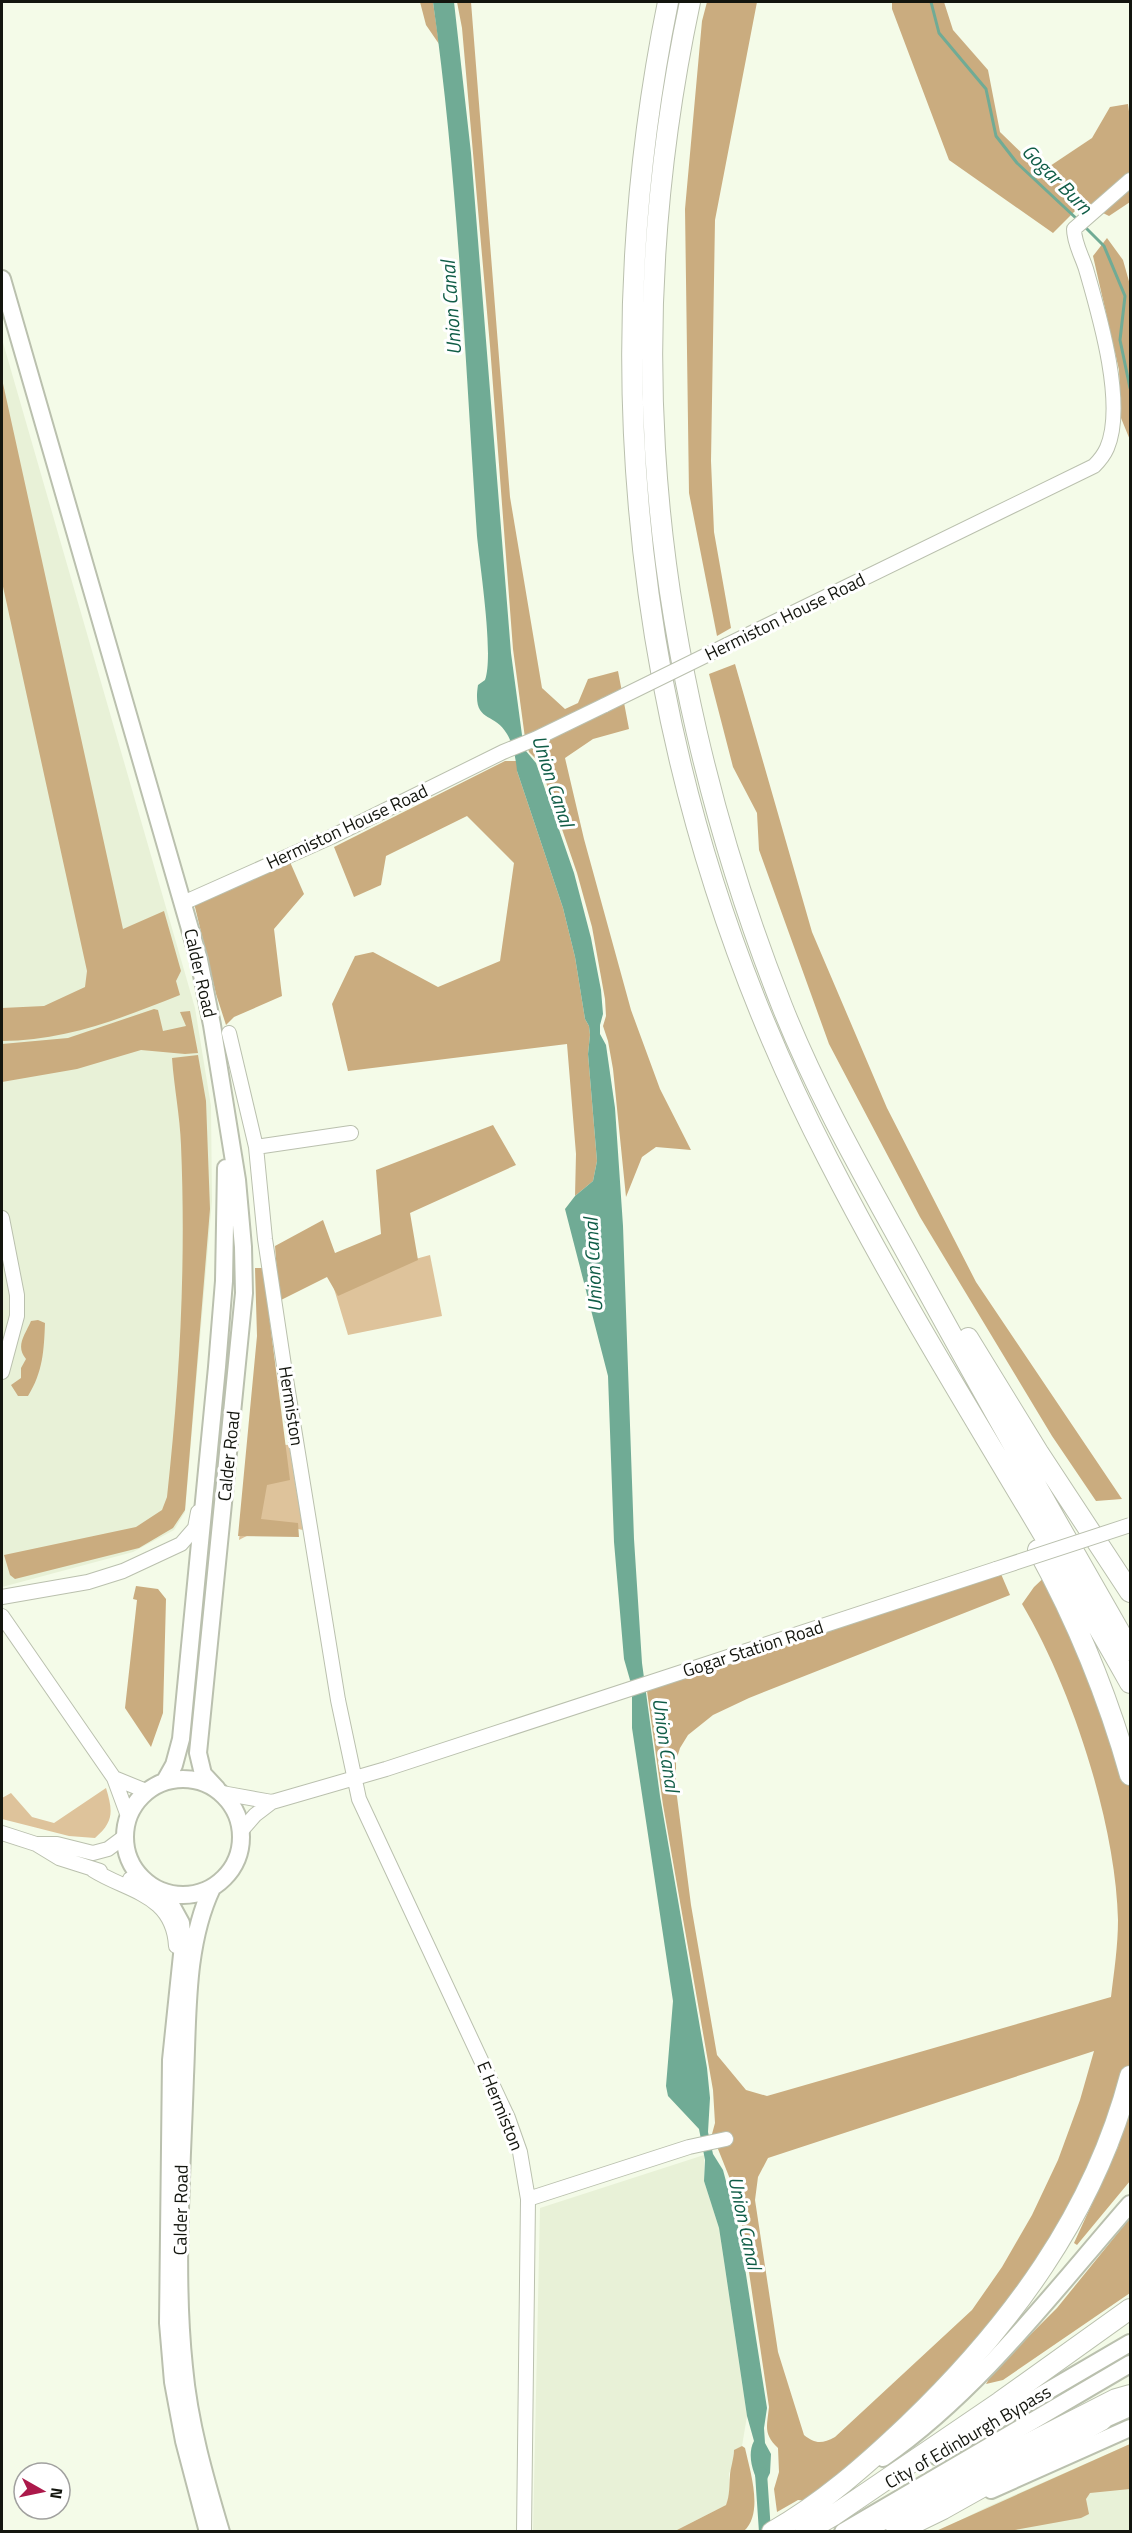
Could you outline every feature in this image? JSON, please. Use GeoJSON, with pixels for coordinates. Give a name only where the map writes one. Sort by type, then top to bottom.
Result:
{"type":"FeatureCollection","features":[{"type":"Feature","properties":{"kind":"highway"},"geometry":{"type":"LineString","coordinates":[[668,2],[657,56],[638,193],[631,310],[633,453],[646,586],[674,741],[711,876],[754,996],[785,1069],[827,1158],[1050,1572],[1091,1662],[1131,1775]]}},
{"type":"Feature","properties":{"kind":"highway"},"geometry":{"type":"LineString","coordinates":[[690,2],[679,56],[658,209],[653,315],[655,449],[670,589],[690,700],[716,807],[748,913],[783,1008],[822,1095],[981,1388],[1131,1650]]}},
{"type":"Feature","properties":{"kind":"highway"},"geometry":{"type":"LineString","coordinates":[[865,1177],[934,1279],[1038,1452],[1131,1592]]}},
{"type":"Feature","properties":{"kind":"highway"},"geometry":{"type":"LineString","coordinates":[[878,1252],[1131,1683]]}},
{"type":"Feature","properties":{"kind":"highway"},"geometry":{"type":"LineString","coordinates":[[833,2516],[1013,2311],[1051,2255],[1083,2202],[1109,2143],[1131,2076]]}},
{"type":"Feature","properties":{"kind":"highway"},"geometry":{"type":"LineString","coordinates":[[772,2532],[833,2516],[1131,2309]]}},
{"type":"Feature","properties":{"kind":"highway"},"geometry":{"type":"LineString","coordinates":[[856,2532],[1116,2399],[1131,2395]]}},
{"type":"Feature","properties":{"kind":"highway"},"geometry":{"type":"LineString","coordinates":[[896,2532],[943,2509],[1131,2404]]}},
{"type":"Feature","properties":{"kind":"highway","name":"City of Edinburgh Bypass"},"geometry":{"type":"LineString","coordinates":[[805,2532],[833,2516]]}},
{"type":"Feature","properties":{"kind":"main road","name":"Calder Road"},"geometry":{"type":"LineString","coordinates":[[2,279],[174,867],[206,995],[237,1180],[244,1293],[198,1753],[202,1774],[220,1791]]}},
{"type":"Feature","properties":{"kind":"main road","name":"Calder Road"},"geometry":{"type":"LineString","coordinates":[[165,1781],[174,1765],[181,1739],[208,1470],[224,1281],[226,1116]]}},
{"type":"Feature","properties":{"kind":"main road"},"geometry":{"type":"LineString","coordinates":[[192,1779],[220,1791],[235,1810],[241,1831],[239,1853],[235,1863],[221,1881],[212,1888],[189,1894],[158,1890],[141,1878],[132,1866],[126,1852],[124,1837],[128,1816],[135,1803],[146,1791],[165,1781],[192,1779]]}},
{"type":"Feature","properties":{"kind":"main road","name":"Calder Road"},"geometry":{"type":"LineString","coordinates":[[212,1888],[200,1912],[190,1984],[182,2153],[180,2314],[190,2414],[221,2532]]}},
{"type":"Feature","properties":{"kind":"main road","name":"Calder Road"},"geometry":{"type":"LineString","coordinates":[[158,1890],[181,1923],[183,1945],[171,2060],[168,2323],[173,2382],[182,2430],[208,2532]]}},
{"type":"Feature","properties":{"kind":"main road"},"geometry":{"type":"LineString","coordinates":[[833,2516],[895,2450],[934,2418],[1012,2340],[1131,2204]]}},
{"type":"Feature","properties":{"kind":"main road","name":"City of Edinburgh Bypass"},"geometry":{"type":"LineString","coordinates":[[833,2516],[1131,2343]]}},
{"type":"Feature","properties":{"kind":"main road","name":"City of Edinburgh Bypass"},"geometry":{"type":"LineString","coordinates":[[833,2516],[1131,2364]]}},
{"type":"Feature","properties":{"kind":"main road"},"geometry":{"type":"LineString","coordinates":[[943,2509],[1014,2481],[1131,2428]]}},
{"type":"Feature","properties":{"kind":"street","name":"Hermiston House Road"},"geometry":{"type":"LineString","coordinates":[[183,903],[331,837],[1094,466],[1101,458],[1111,436],[1112,380],[1103,335],[1074,229],[1131,180]]}},
{"type":"Feature","properties":{"kind":"street","name":"Hermiston"},"geometry":{"type":"LineString","coordinates":[[229,1033],[256,1147],[265,1239],[286,1378],[338,1700],[355,1779]]}},
{"type":"Feature","properties":{"kind":"street"},"geometry":{"type":"LineString","coordinates":[[256,1147],[351,1134]]}},
{"type":"Feature","properties":{"kind":"street"},"geometry":{"type":"LineString","coordinates":[[2,1218],[17,1305],[14,1330],[2,1372]]}},
{"type":"Feature","properties":{"kind":"street"},"geometry":{"type":"LineString","coordinates":[[2,1597],[88,1582],[123,1571],[182,1545],[195,1528],[208,1470]]}},
{"type":"Feature","properties":{"kind":"street","name":"Gogar Station Road"},"geometry":{"type":"LineString","coordinates":[[241,1831],[255,1815],[272,1802],[355,1779],[1131,1525]]}},
{"type":"Feature","properties":{"kind":"street"},"geometry":{"type":"LineString","coordinates":[[2,1616],[114,1778],[128,1816]]}},
{"type":"Feature","properties":{"kind":"street"},"geometry":{"type":"LineString","coordinates":[[114,1778],[146,1791]]}},
{"type":"Feature","properties":{"kind":"street","name":"E Hermiston"},"geometry":{"type":"LineString","coordinates":[[355,1779],[359,1799],[508,2118],[520,2152],[528,2199],[524,2532]]}},
{"type":"Feature","properties":{"kind":"street","name":"Gogar Station Road"},"geometry":{"type":"LineString","coordinates":[[220,1791],[272,1802]]}},
{"type":"Feature","properties":{"kind":"street"},"geometry":{"type":"LineString","coordinates":[[2,1833],[36,1844],[59,1858],[93,1870],[115,1874],[158,1890]]}},
{"type":"Feature","properties":{"kind":"street"},"geometry":{"type":"LineString","coordinates":[[36,1844],[57,1844],[93,1853],[108,1849],[124,1837]]}},
{"type":"Feature","properties":{"kind":"street"},"geometry":{"type":"LineString","coordinates":[[93,1870],[112,1882],[142,1893],[157,1902],[165,1911],[174,1930],[176,1943],[174,1968],[177,1989]]}},
{"type":"Feature","properties":{"kind":"street"},"geometry":{"type":"LineString","coordinates":[[528,2199],[689,2147],[726,2139]]}},
{"type":"Feature","properties":{"kind":"street"},"geometry":{"type":"LineString","coordinates":[[1092,2426],[1131,2409]]}},
{"type":"Feature","properties":{"kind":"shaded area"},"geometry":{"type":"Polygon","coordinates":[[[420,2],[433,2],[439,44],[426,25],[420,2]]]}},
{"type":"Feature","properties":{"kind":"shaded area"},"geometry":{"type":"Polygon","coordinates":[[[457,2],[471,2],[510,497],[542,688],[565,709],[578,703],[588,679],[618,671],[629,729],[593,739],[565,758],[584,839],[631,1010],[660,1089],[691,1150],[656,1147],[642,1157],[626,1197],[613,1069],[603,1026],[606,1016],[605,999],[592,927],[577,873],[539,762],[529,752],[525,738],[513,649],[490,346],[462,28],[457,2]]]}},
{"type":"Feature","properties":{"kind":"shaded area"},"geometry":{"type":"Polygon","coordinates":[[[707,2],[757,2],[715,220],[711,461],[714,532],[731,628],[717,636],[689,493],[685,209],[702,21],[707,2]]]}},
{"type":"Feature","properties":{"kind":"shaded area"},"geometry":{"type":"Polygon","coordinates":[[[892,2],[944,2],[953,30],[988,70],[1000,132],[1041,172],[1092,138],[1110,107],[1128,104],[1130,202],[1109,216],[1083,203],[1053,233],[949,160],[892,9],[892,2]]]}},
{"type":"Feature","properties":{"kind":"shaded area"},"geometry":{"type":"Polygon","coordinates":[[[1107,238],[1123,260],[1130,285],[1130,440],[1121,418],[1119,370],[1093,256],[1107,238]]]}},
{"type":"Feature","properties":{"kind":"shaded area"},"geometry":{"type":"Polygon","coordinates":[[[2,339],[195,1008],[211,1106],[212,1201],[185,1512],[174,1530],[133,1552],[2,1587],[2,339]]]}},
{"type":"Feature","properties":{"kind":"shaded area"},"geometry":{"type":"Polygon","coordinates":[[[2,379],[123,929],[164,911],[181,971],[176,981],[180,995],[158,1004],[71,1033],[2,1041],[2,1008],[44,1006],[85,987],[87,971],[2,582],[2,379]]]}},
{"type":"Feature","properties":{"kind":"shaded area"},"geometry":{"type":"Polygon","coordinates":[[[735,664],[812,932],[887,1108],[976,1282],[1122,1499],[1096,1501],[1052,1436],[920,1217],[829,1044],[759,850],[757,813],[733,767],[709,674],[735,664]]]}},
{"type":"Feature","properties":{"kind":"shaded area"},"geometry":{"type":"Polygon","coordinates":[[[505,761],[517,761],[517,771],[563,908],[575,957],[585,1019],[589,1026],[588,1054],[597,1161],[593,1181],[575,1196],[576,1154],[567,1044],[348,1071],[332,1004],[355,956],[373,952],[438,987],[500,961],[514,863],[467,816],[386,856],[381,885],[354,897],[334,847],[505,761]]]}},
{"type":"Feature","properties":{"kind":"shaded area"},"geometry":{"type":"Polygon","coordinates":[[[290,862],[304,894],[274,929],[282,996],[234,1017],[226,1025],[216,994],[194,903],[290,862]]]}},
{"type":"Feature","properties":{"kind":"shaded area"},"geometry":{"type":"Polygon","coordinates":[[[154,1009],[158,1010],[163,1031],[186,1026],[180,1012],[190,1011],[198,1053],[141,1050],[77,1069],[2,1082],[2,1044],[68,1038],[154,1009]]]}},
{"type":"Feature","properties":{"kind":"shaded area"},"geometry":{"type":"Polygon","coordinates":[[[198,1055],[206,1101],[210,1209],[185,1510],[173,1528],[139,1548],[15,1579],[10,1575],[4,1555],[136,1527],[162,1510],[167,1497],[178,1365],[183,1233],[180,1134],[172,1058],[198,1055]]]}},
{"type":"Feature","properties":{"kind":"shaded area"},"geometry":{"type":"Polygon","coordinates":[[[493,1125],[516,1165],[410,1213],[418,1260],[338,1296],[327,1277],[279,1301],[275,1246],[323,1220],[335,1253],[381,1234],[376,1170],[493,1125]]]}},
{"type":"Feature","properties":{"kind":"shaded area"},"geometry":{"type":"Polygon","coordinates":[[[430,1255],[442,1316],[348,1335],[332,1282],[430,1255]]]}},
{"type":"Feature","properties":{"kind":"shaded area"},"geometry":{"type":"Polygon","coordinates":[[[255,1268],[263,1268],[290,1480],[267,1485],[261,1519],[298,1523],[299,1537],[238,1536],[257,1336],[255,1268]]]}},
{"type":"Feature","properties":{"kind":"shaded area"},"geometry":{"type":"Polygon","coordinates":[[[38,1320],[45,1323],[40,1369],[28,1396],[18,1396],[11,1385],[21,1378],[21,1368],[26,1359],[21,1350],[22,1340],[31,1321],[38,1320]]]}},
{"type":"Feature","properties":{"kind":"shaded area"},"geometry":{"type":"Polygon","coordinates":[[[250,1443],[289,1445],[303,1530],[287,1527],[270,1529],[239,1540],[250,1443]]]}},
{"type":"Feature","properties":{"kind":"shaded area"},"geometry":{"type":"Polygon","coordinates":[[[1050,1572],[1130,1775],[1130,2076],[1123,2105],[1019,2303],[821,2502],[798,2500],[777,2512],[774,2489],[779,2472],[778,2448],[770,2438],[767,2429],[769,2407],[742,2225],[730,2179],[712,2134],[715,2123],[713,2090],[663,1805],[647,1691],[1001,1574],[1010,1595],[749,1698],[713,1715],[688,1735],[680,1748],[676,1761],[676,1789],[691,1905],[717,2055],[746,2090],[767,2096],[1111,1997],[1118,1920],[1109,1842],[1100,1799],[1073,1715],[1040,1637],[1022,1604],[1034,1587],[1050,1572]],[[1094,2051],[768,2158],[758,2177],[755,2200],[778,2352],[804,2435],[819,2442],[835,2437],[972,2310],[1002,2267],[1032,2215],[1058,2160],[1080,2100],[1094,2051]]]}},
{"type":"Feature","properties":{"kind":"shaded area"},"geometry":{"type":"Polygon","coordinates":[[[136,1586],[158,1589],[166,1599],[163,1713],[151,1747],[125,1708],[137,1600],[133,1599],[136,1586]]]}},
{"type":"Feature","properties":{"kind":"shaded area"},"geometry":{"type":"Polygon","coordinates":[[[106,1788],[111,1810],[109,1821],[95,1838],[69,1836],[2,1819],[2,1798],[11,1793],[32,1817],[54,1823],[106,1788]]]}},
{"type":"Feature","properties":{"kind":"shaded area"},"geometry":{"type":"Polygon","coordinates":[[[1130,2106],[1130,2181],[1077,2245],[1074,2243],[1118,2147],[1130,2106]]]}},
{"type":"Feature","properties":{"kind":"shaded area"},"geometry":{"type":"Polygon","coordinates":[[[704,2155],[704,2181],[719,2228],[747,2416],[742,2446],[734,2451],[726,2505],[675,2531],[533,2532],[540,2208],[704,2155]]]}},
{"type":"Feature","properties":{"kind":"shaded area"},"geometry":{"type":"Polygon","coordinates":[[[1130,2218],[1130,2293],[1003,2380],[986,2384],[993,2372],[1057,2308],[1130,2218]]]}},
{"type":"Feature","properties":{"kind":"shaded area"},"geometry":{"type":"Polygon","coordinates":[[[1130,2444],[1130,2531],[936,2532],[987,2507],[1130,2444]]]}},
{"type":"Feature","properties":{"kind":"shaded area"},"geometry":{"type":"Polygon","coordinates":[[[1130,2444],[1130,2489],[1090,2493],[1086,2499],[1089,2514],[1081,2518],[1009,2531],[936,2531],[1130,2444]]]}},
{"type":"Feature","properties":{"kind":"shaded area"},"geometry":{"type":"Polygon","coordinates":[[[742,2446],[745,2448],[754,2491],[753,2514],[744,2531],[675,2531],[726,2505],[734,2450],[742,2446]]]}},
{"type":"Feature","properties":{"kind":"water"},"geometry":{"type":"Polygon","coordinates":[[[433,2],[454,2],[471,153],[511,653],[522,735],[526,751],[536,763],[574,873],[591,938],[601,990],[603,1014],[600,1034],[606,1045],[615,1108],[623,1226],[634,1539],[642,1663],[660,1796],[707,2068],[710,2098],[708,2132],[713,2154],[723,2170],[739,2230],[767,2408],[764,2428],[765,2443],[771,2454],[770,2473],[762,2489],[752,2466],[751,2453],[754,2441],[747,2416],[719,2228],[704,2181],[705,2160],[699,2129],[668,2096],[666,2086],[673,2001],[632,1728],[632,1687],[624,1659],[614,1542],[608,1376],[565,1209],[575,1196],[593,1181],[597,1161],[588,1054],[589,1026],[585,1019],[575,957],[563,908],[517,771],[513,747],[502,727],[481,712],[478,706],[478,685],[485,680],[487,668],[487,632],[477,536],[455,201],[433,2]]]}},
{"type":"Feature","properties":{"kind":"waterway","name":"Gogar Burn"},"geometry":{"type":"LineString","coordinates":[[931,2],[939,33],[986,89],[996,136],[1017,163],[1078,220]]}},
{"type":"Feature","properties":{"kind":"waterway","name":"Gogar Burn"},"geometry":{"type":"LineString","coordinates":[[1084,226],[1104,246],[1125,296],[1120,340],[1130,388]]}},
{"type":"Feature","properties":{"kind":"waterway","name":"Union Canal"},"geometry":{"type":"LineString","coordinates":[[761,2473],[765,2532]]}}]}
